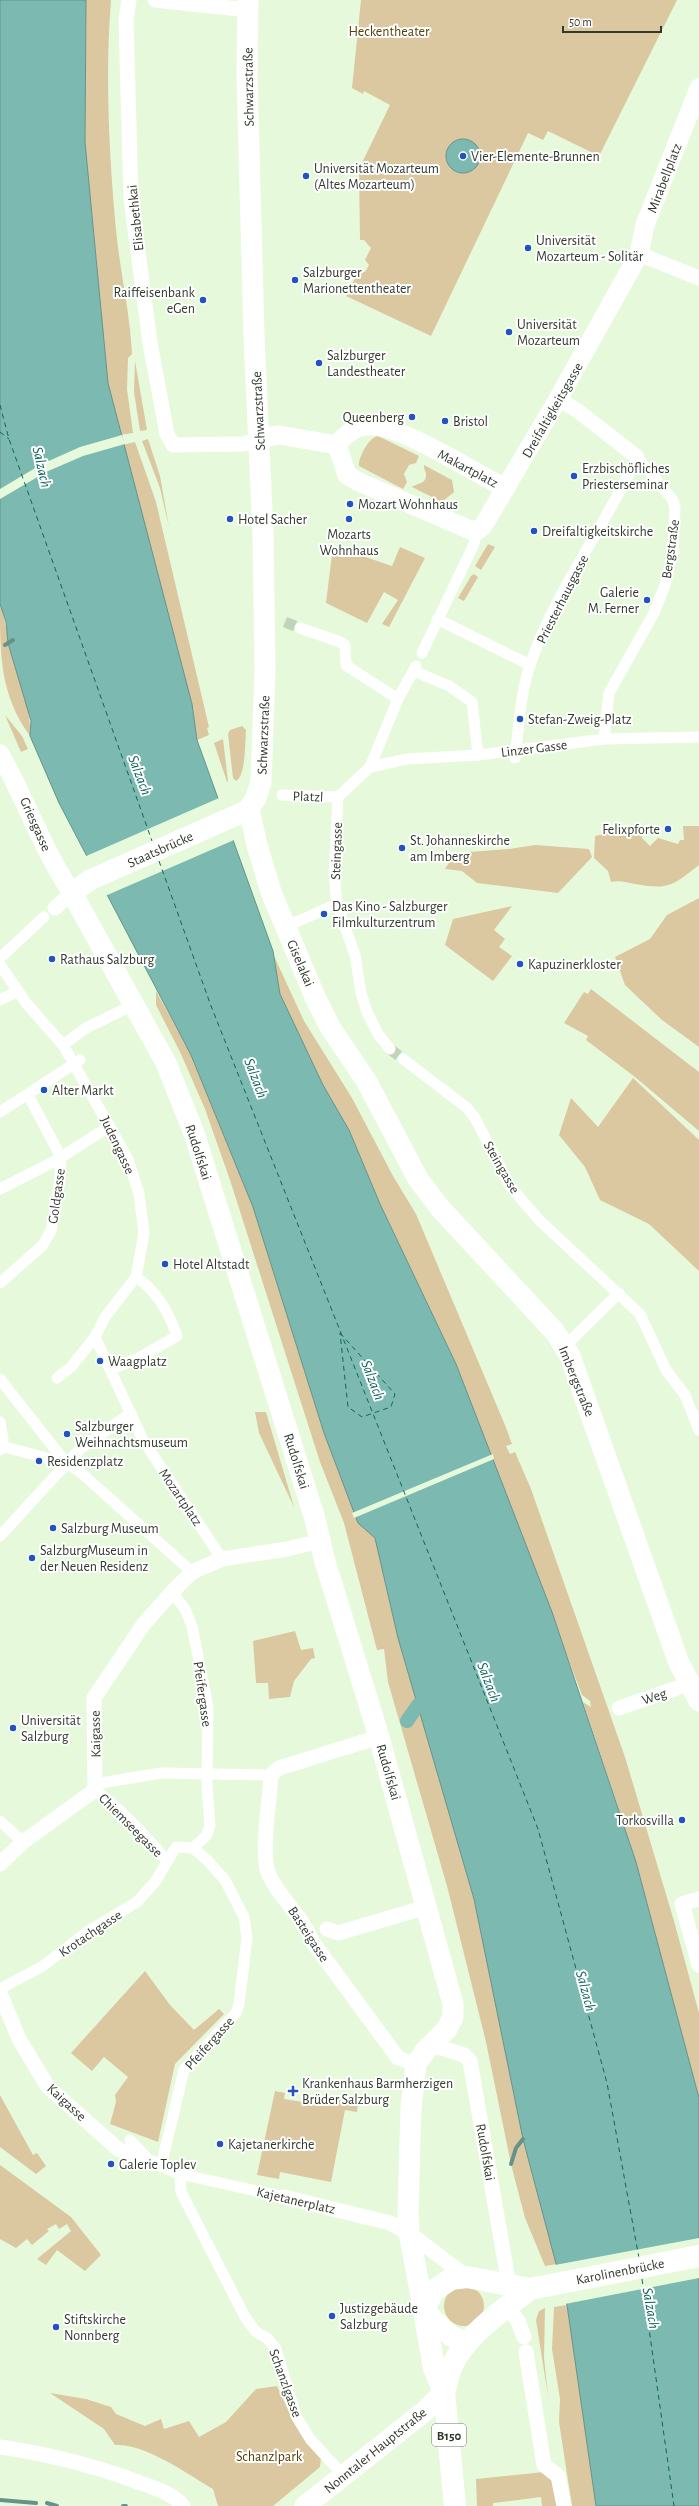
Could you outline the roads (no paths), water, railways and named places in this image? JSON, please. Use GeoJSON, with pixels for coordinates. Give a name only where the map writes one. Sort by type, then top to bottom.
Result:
{"type":"FeatureCollection","features":[{"type":"Feature","properties":{"kind":"main road","name":"Schwarzstraße"},"geometry":{"type":"LineString","coordinates":[[248,5],[247,76],[254,284],[254,336],[260,438],[265,621],[262,782],[256,798],[249,809]]}},
{"type":"Feature","properties":{"kind":"main road","name":"Staatsbrücke"},"geometry":{"type":"LineString","coordinates":[[72,892],[90,880],[249,809]]}},
{"type":"Feature","properties":{"kind":"main road","name":"Giselakai"},"geometry":{"type":"LineString","coordinates":[[249,809],[264,870],[285,926],[321,1010],[367,1082],[379,1105]]}},
{"type":"Feature","properties":{"kind":"main road","name":"Rudolfskai"},"geometry":{"type":"LineString","coordinates":[[72,892],[166,1063],[194,1133],[321,1542],[379,1737],[453,2004],[453,2017],[447,2029],[416,2064]]}},
{"type":"Feature","properties":{"kind":"main road","name":"Imbergstraße"},"geometry":{"type":"LineString","coordinates":[[379,1105],[426,1191],[565,1346],[694,1692]]}},
{"type":"Feature","properties":{"kind":"main road"},"geometry":{"type":"LineString","coordinates":[[416,2064],[411,2108],[409,2233],[424,2311],[451,2336],[468,2343]]}},
{"type":"Feature","properties":{"kind":"main road","name":"Karolinenbrücke"},"geometry":{"type":"LineString","coordinates":[[527,2287],[699,2256]]}},
{"type":"Feature","properties":{"kind":"main road","name":"B150"},"geometry":{"type":"LineString","coordinates":[[455,2506],[444,2392],[434,2368],[424,2311],[433,2291],[451,2279],[467,2276],[527,2287]]}},
{"type":"Feature","properties":{"kind":"main road","name":"B150"},"geometry":{"type":"LineString","coordinates":[[444,2392],[452,2365],[468,2343],[527,2287]]}},
{"type":"Feature","properties":{"kind":"main road","name":"Nonntaler Hauptstraße"},"geometry":{"type":"LineString","coordinates":[[305,2506],[425,2411],[444,2392]]}},
{"type":"Feature","properties":{"kind":"street","name":"Elisabethkai"},"geometry":{"type":"LineString","coordinates":[[129,0],[126,20],[131,198],[150,343],[167,434],[173,445],[243,444],[260,438]]}},
{"type":"Feature","properties":{"kind":"street","name":"Schwarzstraße"},"geometry":{"type":"LineString","coordinates":[[155,0],[248,5]]}},
{"type":"Feature","properties":{"kind":"street","name":"Mirabellplatz"},"geometry":{"type":"LineString","coordinates":[[635,261],[645,225],[699,88]]}},
{"type":"Feature","properties":{"kind":"street"},"geometry":{"type":"LineString","coordinates":[[635,261],[699,278]]}},
{"type":"Feature","properties":{"kind":"street","name":"Dreifaltigkeitsgasse"},"geometry":{"type":"LineString","coordinates":[[506,488],[558,399],[635,261]]}},
{"type":"Feature","properties":{"kind":"street","name":"Bergstraße"},"geometry":{"type":"LineString","coordinates":[[558,399],[578,411],[637,456],[673,500],[675,508],[673,552],[665,585],[654,613],[609,693],[604,739]]}},
{"type":"Feature","properties":{"kind":"street","name":"Makartplatz"},"geometry":{"type":"LineString","coordinates":[[337,445],[344,436],[361,427],[392,429],[506,488],[483,526],[476,531]]}},
{"type":"Feature","properties":{"kind":"street"},"geometry":{"type":"LineString","coordinates":[[260,438],[279,435],[337,445],[347,475],[401,501],[476,531],[474,544],[422,653]]}},
{"type":"Feature","properties":{"kind":"street","name":"Priesterhausgasse"},"geometry":{"type":"LineString","coordinates":[[515,754],[520,704],[530,665],[550,619],[637,456]]}},
{"type":"Feature","properties":{"kind":"street"},"geometry":{"type":"LineString","coordinates":[[437,619],[530,665]]}},
{"type":"Feature","properties":{"kind":"street"},"geometry":{"type":"LineString","coordinates":[[300,628],[345,645],[346,665],[398,699]]}},
{"type":"Feature","properties":{"kind":"street"},"geometry":{"type":"LineString","coordinates":[[370,767],[398,699],[415,668],[449,686],[472,702],[478,755]]}},
{"type":"Feature","properties":{"kind":"street","name":"Linzer Gasse"},"geometry":{"type":"LineString","coordinates":[[370,767],[407,759],[515,754],[604,739],[699,737]]}},
{"type":"Feature","properties":{"kind":"street","name":"Griesgasse"},"geometry":{"type":"LineString","coordinates":[[0,754],[21,790],[51,858],[72,892]]}},
{"type":"Feature","properties":{"kind":"street","name":"Platzl"},"geometry":{"type":"LineString","coordinates":[[282,795],[338,797],[370,767]]}},
{"type":"Feature","properties":{"kind":"street","name":"Steingasse"},"geometry":{"type":"LineString","coordinates":[[338,797],[334,875],[337,904],[355,955],[361,993],[367,1012],[378,1034],[390,1049]]}},
{"type":"Feature","properties":{"kind":"street"},"geometry":{"type":"LineString","coordinates":[[0,958],[72,892]]}},
{"type":"Feature","properties":{"kind":"street"},"geometry":{"type":"LineString","coordinates":[[285,926],[337,904]]}},
{"type":"Feature","properties":{"kind":"street"},"geometry":{"type":"LineString","coordinates":[[0,965],[27,1004],[77,1062],[0,1112]]}},
{"type":"Feature","properties":{"kind":"street"},"geometry":{"type":"LineString","coordinates":[[0,1000],[18,990]]}},
{"type":"Feature","properties":{"kind":"street"},"geometry":{"type":"LineString","coordinates":[[63,1045],[86,1028],[125,1009]]}},
{"type":"Feature","properties":{"kind":"street","name":"Steingasse"},"geometry":{"type":"LineString","coordinates":[[403,1059],[466,1107],[475,1118],[510,1186],[539,1220],[619,1292],[640,1314],[646,1324],[666,1370],[685,1395],[699,1430]]}},
{"type":"Feature","properties":{"kind":"street","name":"Judengasse"},"geometry":{"type":"LineString","coordinates":[[77,1062],[128,1159],[139,1194],[144,1233],[136,1277],[105,1316],[95,1337]]}},
{"type":"Feature","properties":{"kind":"street","name":"Goldgasse"},"geometry":{"type":"LineString","coordinates":[[0,1283],[42,1246],[51,1231],[61,1157],[28,1095]]}},
{"type":"Feature","properties":{"kind":"street"},"geometry":{"type":"LineString","coordinates":[[0,1189],[61,1157],[110,1126]]}},
{"type":"Feature","properties":{"kind":"street"},"geometry":{"type":"LineString","coordinates":[[57,1378],[71,1367],[95,1337],[111,1369],[137,1359],[177,1336],[167,1312],[147,1284],[136,1277]]}},
{"type":"Feature","properties":{"kind":"street"},"geometry":{"type":"LineString","coordinates":[[565,1346],[619,1292]]}},
{"type":"Feature","properties":{"kind":"street","name":"Mozartplatz"},"geometry":{"type":"LineString","coordinates":[[111,1369],[143,1440],[222,1559]]}},
{"type":"Feature","properties":{"kind":"street"},"geometry":{"type":"LineString","coordinates":[[0,1379],[66,1463]]}},
{"type":"Feature","properties":{"kind":"street"},"geometry":{"type":"LineString","coordinates":[[0,1536],[80,1449],[131,1413]]}},
{"type":"Feature","properties":{"kind":"street"},"geometry":{"type":"LineString","coordinates":[[0,1422],[3,1430],[1,1448],[66,1463],[78,1470],[192,1572]]}},
{"type":"Feature","properties":{"kind":"street"},"geometry":{"type":"LineString","coordinates":[[176,1589],[192,1572],[222,1559],[321,1542]]}},
{"type":"Feature","properties":{"kind":"street","name":"Pfeifergasse"},"geometry":{"type":"LineString","coordinates":[[156,2165],[184,2070],[236,2013],[239,2004],[247,1938],[244,1917],[225,1880],[206,1859],[193,1848],[208,1835],[210,1825],[208,1707],[192,1626],[176,1589]]}},
{"type":"Feature","properties":{"kind":"street","name":"Kaigasse"},"geometry":{"type":"LineString","coordinates":[[95,1787],[94,1698],[143,1625],[176,1589]]}},
{"type":"Feature","properties":{"kind":"street","name":"Weg"},"geometry":{"type":"LineString","coordinates":[[619,1708],[694,1692]]}},
{"type":"Feature","properties":{"kind":"street"},"geometry":{"type":"LineString","coordinates":[[0,1864],[23,1842],[95,1787],[161,1773],[271,1775],[279,1768],[379,1737]]}},
{"type":"Feature","properties":{"kind":"street","name":"Basteigasse"},"geometry":{"type":"LineString","coordinates":[[271,1775],[265,1860],[269,1875],[306,1925],[312,1941],[398,2058],[416,2064]]}},
{"type":"Feature","properties":{"kind":"street","name":"Chiemseegasse"},"geometry":{"type":"LineString","coordinates":[[95,1787],[147,1838],[167,1861]]}},
{"type":"Feature","properties":{"kind":"street"},"geometry":{"type":"LineString","coordinates":[[0,1821],[23,1842]]}},
{"type":"Feature","properties":{"kind":"street","name":"Krotachgasse"},"geometry":{"type":"LineString","coordinates":[[0,1989],[43,1966],[87,1932],[137,1902],[155,1882],[176,1847],[193,1848]]}},
{"type":"Feature","properties":{"kind":"street"},"geometry":{"type":"LineString","coordinates":[[699,1899],[682,1904],[699,1965]]}},
{"type":"Feature","properties":{"kind":"street"},"geometry":{"type":"LineString","coordinates":[[327,1929],[338,1933],[427,1907]]}},
{"type":"Feature","properties":{"kind":"street","name":"Kaigasse"},"geometry":{"type":"LineString","coordinates":[[0,1993],[19,2039],[48,2087],[118,2149],[156,2165]]}},
{"type":"Feature","properties":{"kind":"street","name":"Rudolfskai"},"geometry":{"type":"LineString","coordinates":[[432,2045],[446,2051],[464,2055],[470,2061],[527,2287]]}},
{"type":"Feature","properties":{"kind":"street","name":"Kajetanerplatz"},"geometry":{"type":"LineString","coordinates":[[130,2140],[156,2165],[180,2174],[362,2214],[390,2223],[409,2233],[467,2276]]}},
{"type":"Feature","properties":{"kind":"street","name":"Schanzlgasse"},"geometry":{"type":"LineString","coordinates":[[180,2174],[181,2192],[245,2317],[256,2332],[267,2338],[276,2349],[296,2416],[310,2439],[343,2475]]}},
{"type":"Feature","properties":{"kind":"street"},"geometry":{"type":"LineString","coordinates":[[507,2306],[518,2321],[525,2345],[544,2465],[558,2476],[564,2506]]}},
{"type":"Feature","properties":{"kind":"street"},"geometry":{"type":"LineString","coordinates":[[0,2446],[64,2458],[98,2467],[167,2493],[183,2506]]}},
{"type":"Feature","properties":{"kind":"water","name":"Salzach"},"geometry":{"type":"Polygon","coordinates":[[[0,0],[86,0],[85,142],[108,383],[192,704],[197,740],[273,951],[280,994],[323,1085],[349,1130],[380,1204],[456,1364],[552,1612],[636,1862],[699,2098],[699,2506],[596,2506],[567,2305],[523,2139],[474,1899],[398,1638],[375,1538],[358,1523],[324,1433],[253,1207],[191,1055],[59,803],[30,736],[31,721],[8,643],[6,622],[0,604],[0,0]]]}},
{"type":"Feature","properties":{"kind":"water","name":"Vier-Elemente-Brunnen"},"geometry":{"type":"Polygon","coordinates":[[[466,139],[473,141],[478,146],[480,156],[478,166],[473,171],[460,173],[453,171],[448,166],[446,153],[448,146],[453,141],[466,139]]]}},
{"type":"Feature","properties":{"kind":"waterway"},"geometry":{"type":"LineString","coordinates":[[5,645],[13,640]]}},
{"type":"Feature","properties":{"kind":"waterway"},"geometry":{"type":"LineString","coordinates":[[407,1721],[418,1705]]}},
{"type":"Feature","properties":{"kind":"waterway"},"geometry":{"type":"LineString","coordinates":[[511,2164],[516,2148],[523,2139]]}},
{"type":"Feature","properties":{"kind":"waterway"},"geometry":{"type":"LineString","coordinates":[[0,2500],[36,2503]]}},
{"type":"Feature","properties":{"kind":"waterway"},"geometry":{"type":"LineString","coordinates":[[47,2503],[57,2506]]}},
{"type":"Feature","properties":{"kind":"tunnel"},"geometry":{"type":"LineString","coordinates":[[285,622],[300,628]]}},
{"type":"Feature","properties":{"kind":"tunnel"},"geometry":{"type":"LineString","coordinates":[[390,1049],[403,1059]]}},
{"type":"Feature","properties":{"kind":"place","name":"Vier-Elemente-Brunnen"},"geometry":{"type":"Point","coordinates":[463,156]}},
{"type":"Feature","properties":{"kind":"place","name":"Universität Mozarteum (Altes Mozarteum)"},"geometry":{"type":"Point","coordinates":[306,176]}},
{"type":"Feature","properties":{"kind":"place","name":"Universität Mozarteum - Solitär"},"geometry":{"type":"Point","coordinates":[528,248]}},
{"type":"Feature","properties":{"kind":"place","name":"Salzburger Marionettentheater"},"geometry":{"type":"Point","coordinates":[295,280]}},
{"type":"Feature","properties":{"kind":"place","name":"Raiffeisenbank eGen"},"geometry":{"type":"Point","coordinates":[203,300]}},
{"type":"Feature","properties":{"kind":"place","name":"Universität Mozarteum"},"geometry":{"type":"Point","coordinates":[509,332]}},
{"type":"Feature","properties":{"kind":"place","name":"Salzburger Landestheater"},"geometry":{"type":"Point","coordinates":[319,363]}},
{"type":"Feature","properties":{"kind":"place","name":"Queenberg"},"geometry":{"type":"Point","coordinates":[412,417]}},
{"type":"Feature","properties":{"kind":"place","name":"Bristol"},"geometry":{"type":"Point","coordinates":[445,421]}},
{"type":"Feature","properties":{"kind":"place","name":"Erzbischöfliches Priesterseminar"},"geometry":{"type":"Point","coordinates":[574,476]}},
{"type":"Feature","properties":{"kind":"place","name":"Mozart Wohnhaus"},"geometry":{"type":"Point","coordinates":[350,504]}},
{"type":"Feature","properties":{"kind":"place","name":"Hotel Sacher"},"geometry":{"type":"Point","coordinates":[230,519]}},
{"type":"Feature","properties":{"kind":"place","name":"Mozarts Wohnhaus"},"geometry":{"type":"Point","coordinates":[349,519]}},
{"type":"Feature","properties":{"kind":"place","name":"Dreifaltigkeitskirche"},"geometry":{"type":"Point","coordinates":[534,531]}},
{"type":"Feature","properties":{"kind":"place","name":"Galerie M. Ferner"},"geometry":{"type":"Point","coordinates":[647,600]}},
{"type":"Feature","properties":{"kind":"place","name":"Stefan-Zweig-Platz"},"geometry":{"type":"Point","coordinates":[520,719]}},
{"type":"Feature","properties":{"kind":"place","name":"Felixpforte"},"geometry":{"type":"Point","coordinates":[668,829]}},
{"type":"Feature","properties":{"kind":"place","name":"St. Johanneskirche am Imberg"},"geometry":{"type":"Point","coordinates":[402,848]}},
{"type":"Feature","properties":{"kind":"place","name":"Das Kino - Salzburger Filmkulturzentrum"},"geometry":{"type":"Point","coordinates":[324,914]}},
{"type":"Feature","properties":{"kind":"place","name":"Rathaus Salzburg"},"geometry":{"type":"Point","coordinates":[52,959]}},
{"type":"Feature","properties":{"kind":"place","name":"Kapuzinerkloster"},"geometry":{"type":"Point","coordinates":[520,964]}},
{"type":"Feature","properties":{"kind":"place","name":"Alter Markt"},"geometry":{"type":"Point","coordinates":[44,1090]}},
{"type":"Feature","properties":{"kind":"place","name":"Hotel Altstadt"},"geometry":{"type":"Point","coordinates":[165,1264]}},
{"type":"Feature","properties":{"kind":"place","name":"Waagplatz"},"geometry":{"type":"Point","coordinates":[100,1361]}},
{"type":"Feature","properties":{"kind":"place","name":"Salzburger Weihnachtsmuseum"},"geometry":{"type":"Point","coordinates":[67,1434]}},
{"type":"Feature","properties":{"kind":"place","name":"Residenzplatz"},"geometry":{"type":"Point","coordinates":[39,1461]}},
{"type":"Feature","properties":{"kind":"place","name":"Salzburg Museum"},"geometry":{"type":"Point","coordinates":[53,1528]}},
{"type":"Feature","properties":{"kind":"place","name":"SalzburgMuseum in der Neuen Residenz"},"geometry":{"type":"Point","coordinates":[32,1558]}},
{"type":"Feature","properties":{"kind":"place","name":"Universität Salzburg"},"geometry":{"type":"Point","coordinates":[13,1728]}},
{"type":"Feature","properties":{"kind":"place","name":"Torkosvilla"},"geometry":{"type":"Point","coordinates":[682,1820]}},
{"type":"Feature","properties":{"kind":"place","name":"Krankenhaus Barmherzigen Brüder Salzburg"},"geometry":{"type":"Point","coordinates":[293,2091]}},
{"type":"Feature","properties":{"kind":"place","name":"Kajetanerkirche"},"geometry":{"type":"Point","coordinates":[220,2144]}},
{"type":"Feature","properties":{"kind":"place","name":"Galerie Toplev"},"geometry":{"type":"Point","coordinates":[111,2164]}},
{"type":"Feature","properties":{"kind":"place","name":"Justizgebäude Salzburg"},"geometry":{"type":"Point","coordinates":[332,2316]}},
{"type":"Feature","properties":{"kind":"place","name":"Stiftskirche Nonnberg"},"geometry":{"type":"Point","coordinates":[56,2327]}},
{"type":"Feature","properties":{"kind":"park label","name":"Heckentheater"},"geometry":{"type":"Point","coordinates":[389,31]}},
{"type":"Feature","properties":{"kind":"park label","name":"Schanzlpark"},"geometry":{"type":"Point","coordinates":[269,2456]}}]}
